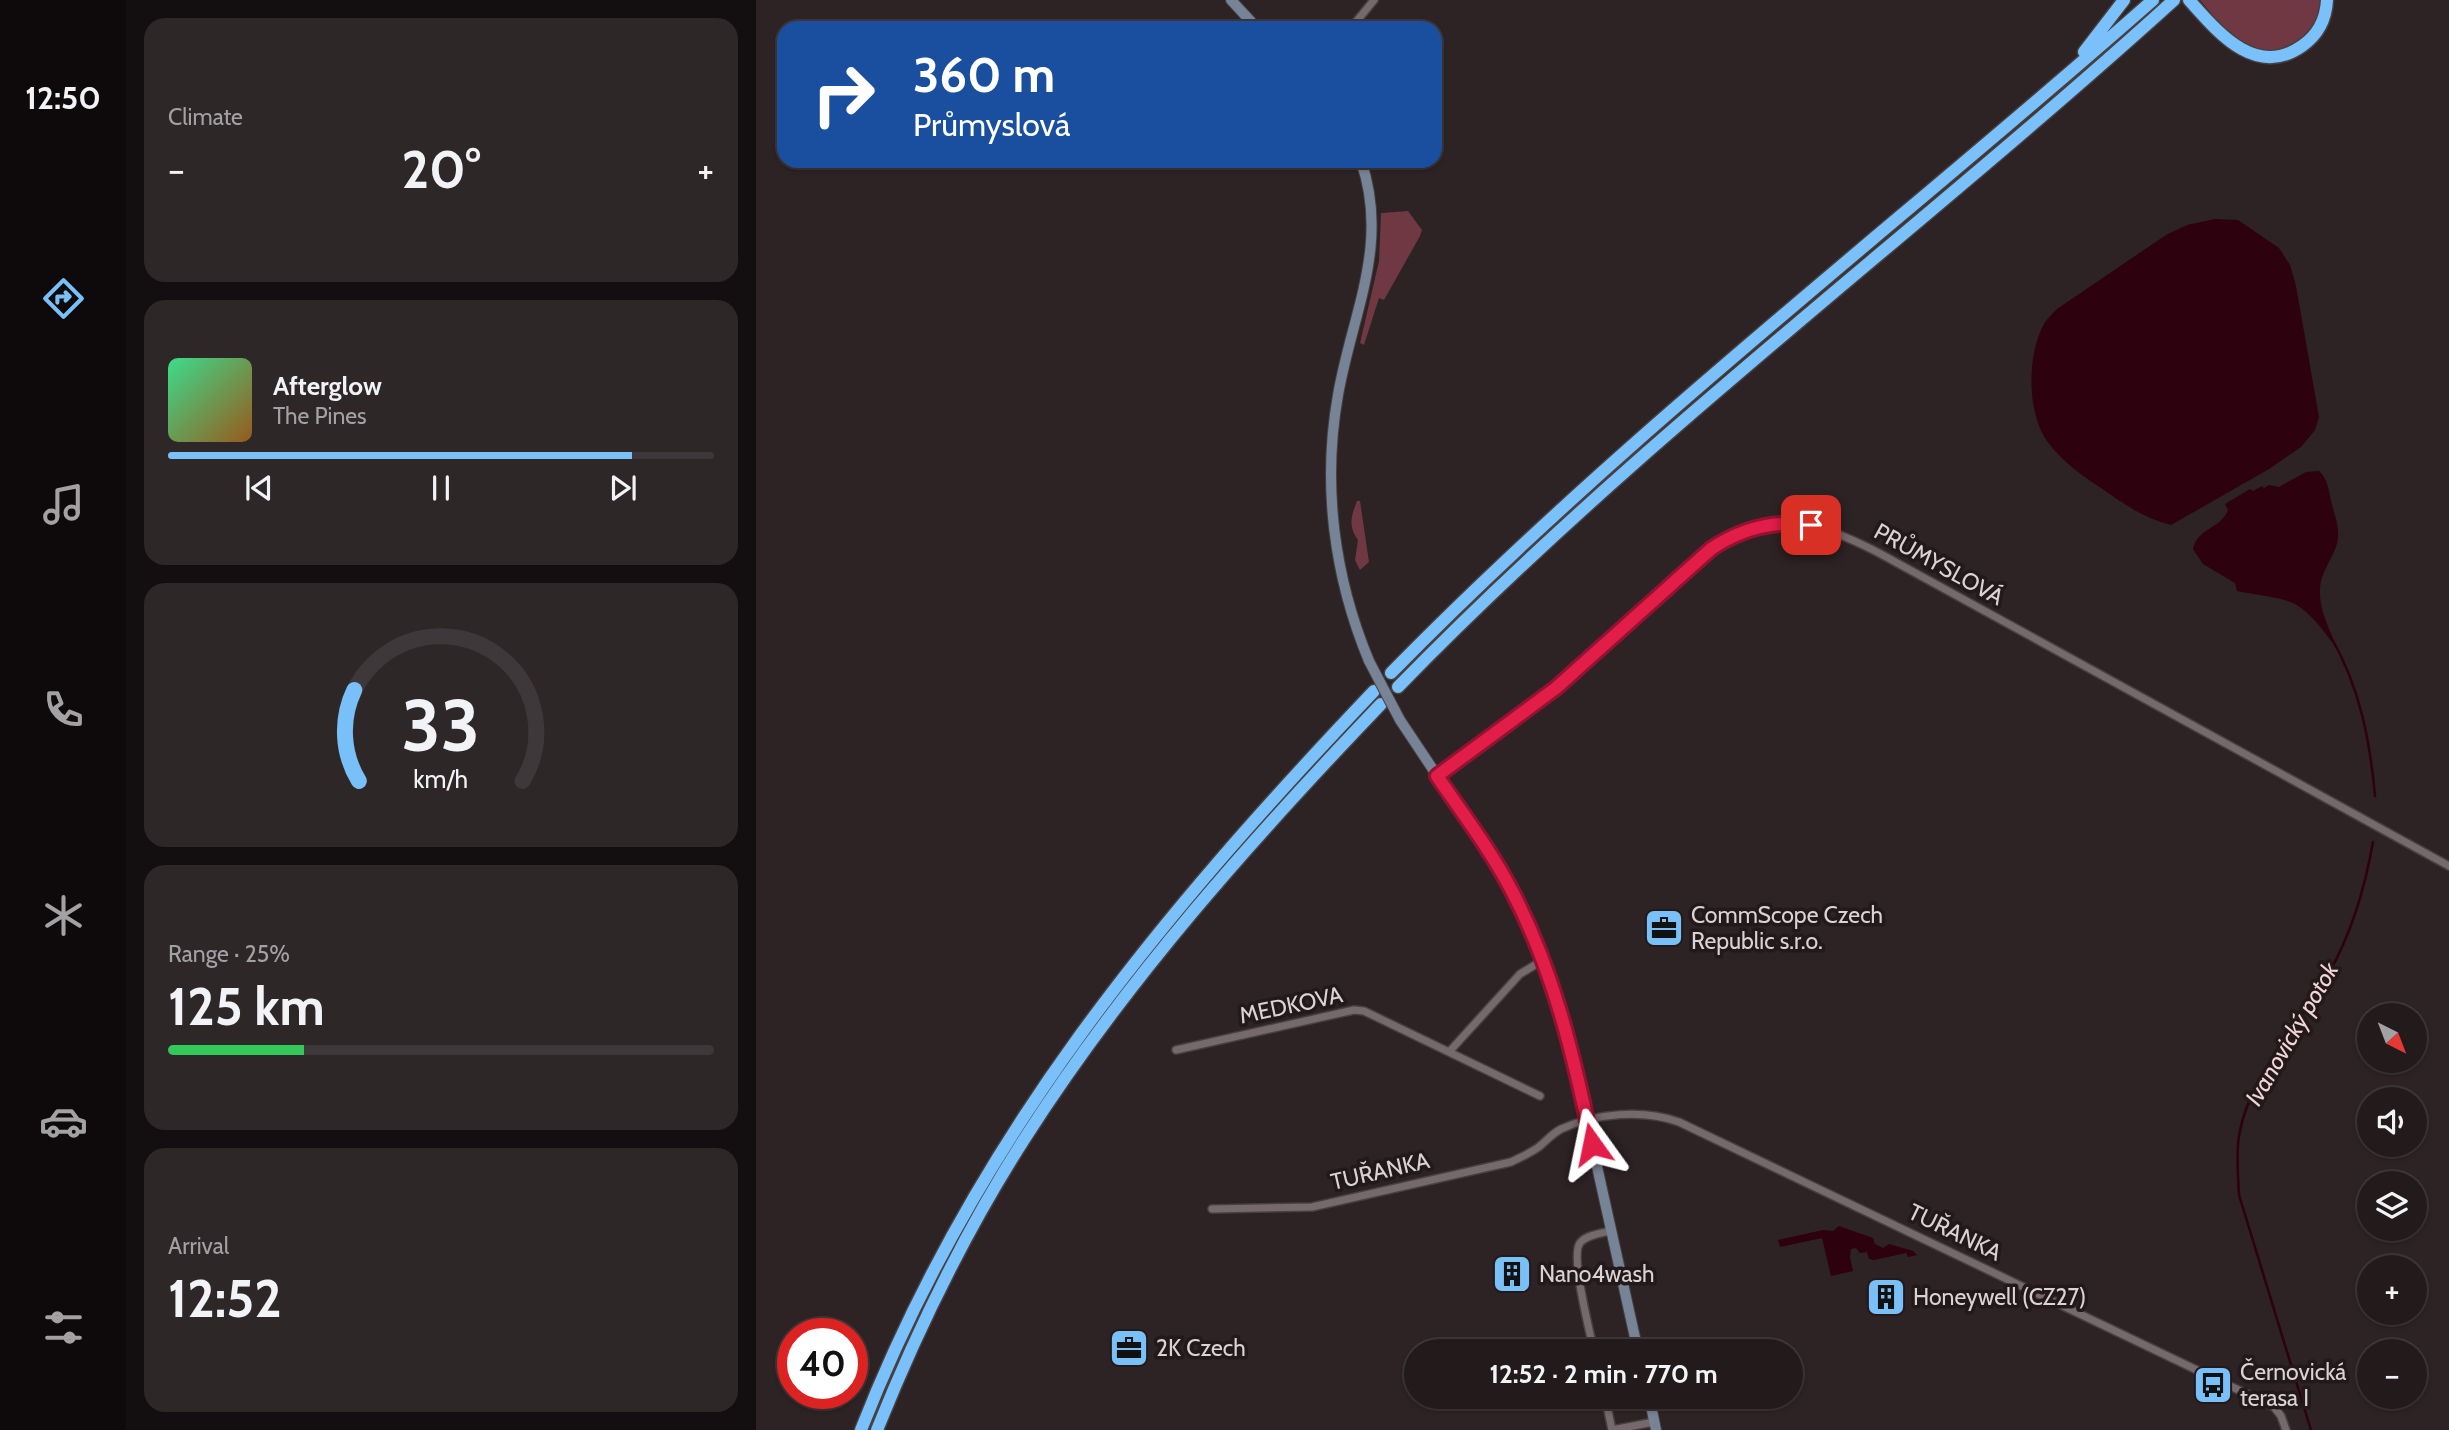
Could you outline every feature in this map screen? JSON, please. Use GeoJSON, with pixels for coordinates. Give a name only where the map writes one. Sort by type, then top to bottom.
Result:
{"type":"FeatureCollection","features":[{"type":"Feature","properties":{"kind":"highway"},"geometry":{"type":"LineString","coordinates":[[1993,139],[2022,107],[2087,49],[2124,0]]}},
{"type":"Feature","properties":{"kind":"highway"},"geometry":{"type":"LineString","coordinates":[[1391,673],[1508,558],[1667,414],[2153,0]]}},
{"type":"Feature","properties":{"kind":"highway"},"geometry":{"type":"LineString","coordinates":[[2193,4],[2219,33],[2236,46],[2252,54],[2276,56],[2298,49],[2311,39],[2323,20],[2327,0]]}},
{"type":"Feature","properties":{"kind":"highway"},"geometry":{"type":"LineString","coordinates":[[1398,687],[1517,569],[1666,435],[2173,3]]}},
{"type":"Feature","properties":{"kind":"highway"},"geometry":{"type":"LineString","coordinates":[[862,1430],[894,1352],[940,1257],[975,1193],[1040,1089],[1117,984],[1204,878],[1258,815],[1374,691]]}},
{"type":"Feature","properties":{"kind":"highway"},"geometry":{"type":"LineString","coordinates":[[877,1430],[908,1356],[964,1242],[1019,1147],[1074,1064],[1147,969],[1223,877],[1381,704]]}},
{"type":"Feature","properties":{"kind":"street"},"geometry":{"type":"LineString","coordinates":[[1231,0],[1250,21]]}},
{"type":"Feature","properties":{"kind":"street"},"geometry":{"type":"LineString","coordinates":[[1357,21],[1374,0]]}},
{"type":"Feature","properties":{"kind":"street"},"geometry":{"type":"LineString","coordinates":[[1363,168],[1372,211],[1371,252],[1338,394],[1333,435],[1331,493],[1337,552],[1345,589],[1358,635],[1400,720],[1504,876],[1544,960],[1560,1009],[1587,1121],[1634,1339]]}},
{"type":"Feature","properties":{"kind":"street","name":"PRŮMYSLOVÁ"},"geometry":{"type":"LineString","coordinates":[[1437,776],[1556,688],[1711,549],[1753,528],[1795,523],[1837,532],[1879,553],[2449,866]]}},
{"type":"Feature","properties":{"kind":"street"},"geometry":{"type":"LineString","coordinates":[[1449,1052],[1520,974],[1544,960]]}},
{"type":"Feature","properties":{"kind":"street","name":"MEDKOVA"},"geometry":{"type":"LineString","coordinates":[[1176,1051],[1354,1010],[1364,1012],[1540,1096]]}},
{"type":"Feature","properties":{"kind":"street","name":"TUŘANKA"},"geometry":{"type":"LineString","coordinates":[[1212,1209],[1312,1207],[1511,1162],[1530,1153],[1560,1130],[1587,1121],[1614,1116],[1648,1115],[1679,1122],[2274,1407],[2286,1430]]}},
{"type":"Feature","properties":{"kind":"street"},"geometry":{"type":"LineString","coordinates":[[1592,1339],[1577,1248],[1584,1239],[1611,1231]]}},
{"type":"Feature","properties":{"kind":"street"},"geometry":{"type":"LineString","coordinates":[[1608,1409],[1612,1430],[1655,1426]]}},
{"type":"Feature","properties":{"kind":"shaded area"},"geometry":{"type":"Polygon","coordinates":[[[2200,0],[2322,0],[2316,24],[2306,37],[2282,49],[2264,51],[2247,46],[2233,37],[2200,0]]]}},
{"type":"Feature","properties":{"kind":"shaded area"},"geometry":{"type":"Polygon","coordinates":[[[1408,211],[1422,230],[1384,300],[1379,298],[1364,345],[1360,343],[1379,261],[1381,213],[1408,211]]]}},
{"type":"Feature","properties":{"kind":"shaded area"},"geometry":{"type":"Polygon","coordinates":[[[2215,219],[2238,220],[2279,248],[2290,265],[2319,417],[2315,430],[2301,447],[2269,469],[2171,525],[2144,515],[2120,501],[2073,468],[2053,449],[2040,429],[2033,400],[2034,353],[2043,326],[2057,309],[2166,235],[2187,225],[2215,219]]]}},
{"type":"Feature","properties":{"kind":"shaded area"},"geometry":{"type":"Polygon","coordinates":[[[2319,471],[2327,485],[2338,528],[2337,545],[2323,575],[2320,589],[2322,609],[2334,641],[2332,642],[2301,608],[2282,599],[2237,591],[2235,583],[2203,564],[2193,549],[2199,536],[2224,517],[2228,510],[2225,504],[2250,489],[2253,491],[2269,485],[2279,487],[2306,472],[2319,471]]]}},
{"type":"Feature","properties":{"kind":"shaded area"},"geometry":{"type":"Polygon","coordinates":[[[1357,501],[1360,501],[1369,562],[1360,570],[1355,560],[1358,540],[1352,521],[1357,501]]]}},
{"type":"Feature","properties":{"kind":"shaded area"},"geometry":{"type":"Polygon","coordinates":[[[1839,1226],[1873,1238],[1875,1244],[1883,1248],[1889,1244],[1913,1251],[1917,1255],[1908,1257],[1906,1253],[1874,1260],[1869,1259],[1867,1252],[1860,1253],[1856,1248],[1851,1249],[1853,1271],[1831,1276],[1822,1238],[1780,1247],[1778,1240],[1823,1230],[1833,1231],[1839,1226]]]}},
{"type":"Feature","properties":{"kind":"waterway","name":"Ivanovický potok"},"geometry":{"type":"LineString","coordinates":[[2332,639],[2357,696],[2370,755],[2375,796]]}},
{"type":"Feature","properties":{"kind":"waterway","name":"Ivanovický potok"},"geometry":{"type":"LineString","coordinates":[[2311,1430],[2239,1195],[2238,1143],[2245,1113],[2264,1071],[2317,993],[2344,942],[2362,893],[2373,842]]}},
{"type":"Feature","properties":{"kind":"place","name":"CommScope Czech Republic s.r.o."},"geometry":{"type":"Point","coordinates":[1664,928]}},
{"type":"Feature","properties":{"kind":"place","name":"Nano4wash"},"geometry":{"type":"Point","coordinates":[1512,1274]}},
{"type":"Feature","properties":{"kind":"place","name":"Honeywell (CZ27)"},"geometry":{"type":"Point","coordinates":[1886,1297]}},
{"type":"Feature","properties":{"kind":"place","name":"2K Czech"},"geometry":{"type":"Point","coordinates":[1129,1348]}},
{"type":"Feature","properties":{"kind":"place","name":"Černovická terasa I"},"geometry":{"type":"Point","coordinates":[2213,1385]}},
{"type":"Feature","properties":{"kind":"route"},"geometry":{"type":"LineString","coordinates":[[1592,1144],[1560,1009],[1536,942],[1504,876],[1437,776],[1556,688],[1700,557],[1724,540],[1761,526],[1784,523],[1811,525]]}}]}
